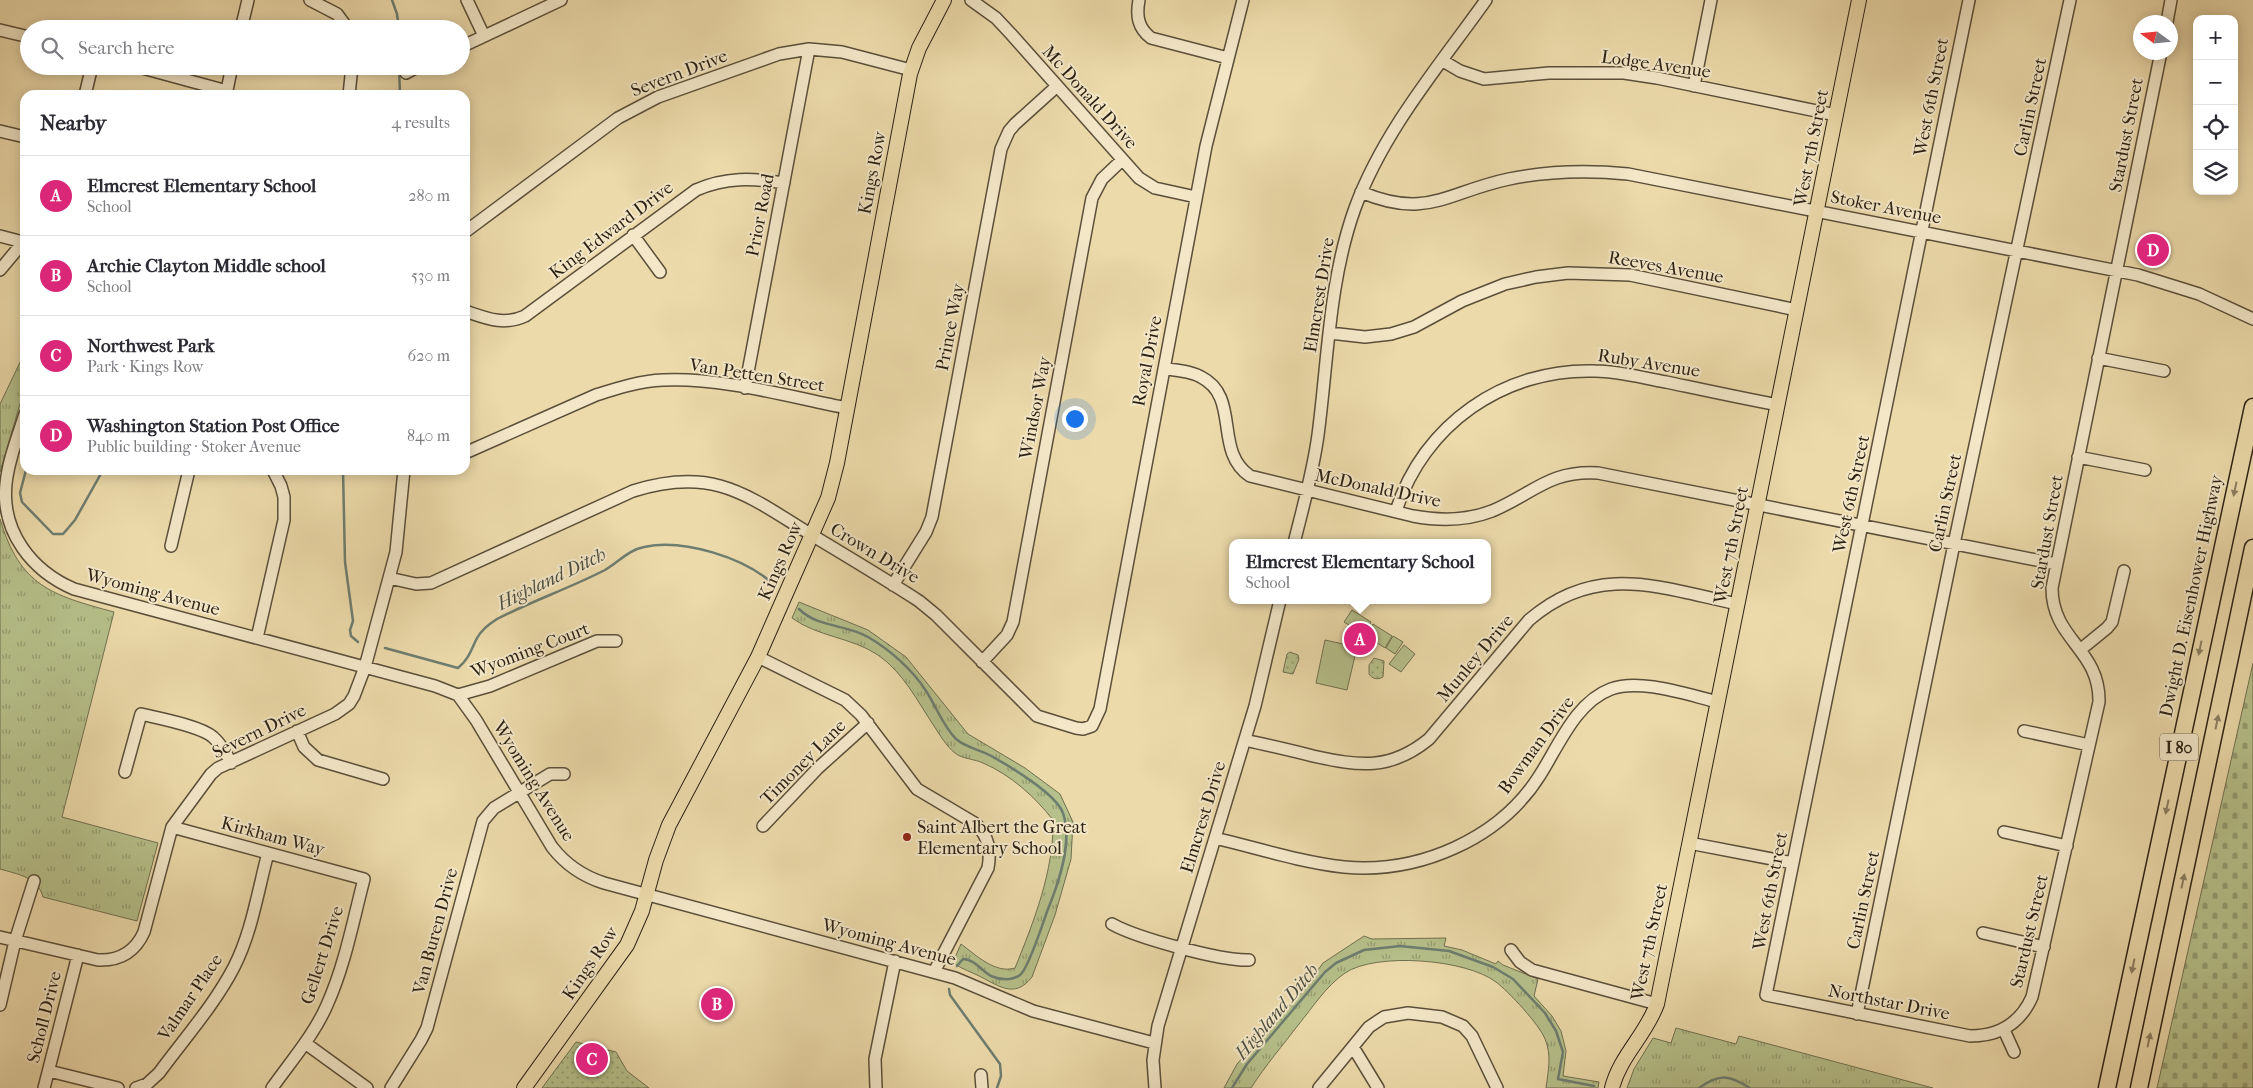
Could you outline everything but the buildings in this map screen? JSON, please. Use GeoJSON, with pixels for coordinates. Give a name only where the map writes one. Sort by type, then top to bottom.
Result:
{"type":"FeatureCollection","features":[{"type":"Feature","properties":{"kind":"highway","name":"Dwight D. Eisenhower Highway"},"geometry":{"type":"LineString","coordinates":[[2107,1088],[2253,407]]}},
{"type":"Feature","properties":{"kind":"highway","name":"I 80"},"geometry":{"type":"LineString","coordinates":[[2139,1088],[2253,548]]}},
{"type":"Feature","properties":{"kind":"main road","name":"Kings Row"},"geometry":{"type":"LineString","coordinates":[[524,1088],[621,955],[636,926],[669,825],[758,657],[812,536],[832,486],[911,70],[919,48],[944,0]]}},
{"type":"Feature","properties":{"kind":"main road","name":"West 7th Street"},"geometry":{"type":"LineString","coordinates":[[1612,1088],[1621,1063],[1649,1022],[1656,1004],[1798,310],[1859,0]]}},
{"type":"Feature","properties":{"kind":"street"},"geometry":{"type":"LineString","coordinates":[[243,20],[248,0]]}},
{"type":"Feature","properties":{"kind":"street"},"geometry":{"type":"LineString","coordinates":[[310,0],[337,14],[341,20]]}},
{"type":"Feature","properties":{"kind":"street"},"geometry":{"type":"LineString","coordinates":[[467,0],[484,36]]}},
{"type":"Feature","properties":{"kind":"street"},"geometry":{"type":"LineString","coordinates":[[470,42],[561,0]]}},
{"type":"Feature","properties":{"kind":"street","name":"Mc Donald Drive"},"geometry":{"type":"LineString","coordinates":[[971,0],[1004,26],[1056,87],[1139,178],[1155,188],[1196,197]]}},
{"type":"Feature","properties":{"kind":"street"},"geometry":{"type":"LineString","coordinates":[[1139,0],[1137,8],[1138,22],[1145,34],[1151,38],[1228,58]]}},
{"type":"Feature","properties":{"kind":"street","name":"Royal Drive"},"geometry":{"type":"LineString","coordinates":[[1089,728],[1097,720],[1100,710],[1206,146],[1243,0]]}},
{"type":"Feature","properties":{"kind":"street","name":"Elmcrest Drive"},"geometry":{"type":"LineString","coordinates":[[1295,539],[1307,491],[1317,437],[1338,266],[1361,192],[1391,133],[1486,0]]}},
{"type":"Feature","properties":{"kind":"street"},"geometry":{"type":"LineString","coordinates":[[1694,86],[1711,0]]}},
{"type":"Feature","properties":{"kind":"street","name":"West 6th Street"},"geometry":{"type":"LineString","coordinates":[[1766,995],[1968,0]]}},
{"type":"Feature","properties":{"kind":"street","name":"Carlin Street"},"geometry":{"type":"LineString","coordinates":[[1857,1014],[1954,544],[2070,0]]}},
{"type":"Feature","properties":{"kind":"street"},"geometry":{"type":"LineString","coordinates":[[2168,15],[2171,0]]}},
{"type":"Feature","properties":{"kind":"street"},"geometry":{"type":"LineString","coordinates":[[0,30],[20,36]]}},
{"type":"Feature","properties":{"kind":"street","name":"Severn Drive"},"geometry":{"type":"LineString","coordinates":[[470,228],[605,127],[638,106],[658,97],[778,54],[809,48],[842,52],[911,70]]}},
{"type":"Feature","properties":{"kind":"street","name":"Prior Road"},"geometry":{"type":"LineString","coordinates":[[746,388],[809,48]]}},
{"type":"Feature","properties":{"kind":"street","name":"Stardust Street"},"geometry":{"type":"LineString","coordinates":[[2004,1030],[2014,1024],[2028,1007],[2034,990],[2099,702],[2099,691],[2094,669],[2064,629],[2054,610],[2052,588],[2158,60]]}},
{"type":"Feature","properties":{"kind":"street","name":"Lodge Avenue"},"geometry":{"type":"LineString","coordinates":[[1443,61],[1460,71],[1484,79],[1549,73],[1604,72],[1641,76],[1836,115]]}},
{"type":"Feature","properties":{"kind":"street"},"geometry":{"type":"LineString","coordinates":[[86,90],[90,75]]}},
{"type":"Feature","properties":{"kind":"street"},"geometry":{"type":"LineString","coordinates":[[165,75],[216,90]]}},
{"type":"Feature","properties":{"kind":"street"},"geometry":{"type":"LineString","coordinates":[[227,90],[230,75]]}},
{"type":"Feature","properties":{"kind":"street"},"geometry":{"type":"LineString","coordinates":[[350,90],[351,75]]}},
{"type":"Feature","properties":{"kind":"street","name":"Prince Way"},"geometry":{"type":"LineString","coordinates":[[893,585],[926,532],[932,517],[1005,139],[1015,124],[1056,87]]}},
{"type":"Feature","properties":{"kind":"street"},"geometry":{"type":"LineString","coordinates":[[0,131],[20,136]]}},
{"type":"Feature","properties":{"kind":"street","name":"Windsor Way"},"geometry":{"type":"LineString","coordinates":[[982,662],[1007,635],[1013,622],[1092,198],[1102,179],[1122,160]]}},
{"type":"Feature","properties":{"kind":"street","name":"Stoker Avenue"},"geometry":{"type":"LineString","coordinates":[[1361,192],[1393,204],[1421,205],[1434,203],[1472,188],[1511,178],[1560,172],[1628,174],[1922,231],[2160,281],[2199,294],[2253,319]]}},
{"type":"Feature","properties":{"kind":"street","name":"King Edward Drive"},"geometry":{"type":"LineString","coordinates":[[470,313],[498,321],[515,320],[525,316],[684,197],[710,184],[740,178],[784,183]]}},
{"type":"Feature","properties":{"kind":"street"},"geometry":{"type":"LineString","coordinates":[[633,235],[660,272]]}},
{"type":"Feature","properties":{"kind":"street"},"geometry":{"type":"LineString","coordinates":[[0,236],[20,240]]}},
{"type":"Feature","properties":{"kind":"street"},"geometry":{"type":"LineString","coordinates":[[0,270],[20,246]]}},
{"type":"Feature","properties":{"kind":"street","name":"Reeves Avenue"},"geometry":{"type":"LineString","coordinates":[[1330,333],[1365,337],[1392,334],[1414,327],[1462,301],[1505,284],[1536,276],[1568,273],[1630,275],[1798,310]]}},
{"type":"Feature","properties":{"kind":"street"},"geometry":{"type":"LineString","coordinates":[[2098,358],[2164,370]]}},
{"type":"Feature","properties":{"kind":"street","name":"McDonald Drive"},"geometry":{"type":"LineString","coordinates":[[1164,369],[1201,377],[1216,389],[1224,408],[1230,451],[1234,461],[1245,473],[1256,479],[1428,519],[1467,518],[1494,510],[1558,476],[1586,472],[1609,474],[2056,564]]}},
{"type":"Feature","properties":{"kind":"street","name":"Ruby Avenue"},"geometry":{"type":"LineString","coordinates":[[1396,511],[1414,469],[1446,428],[1488,396],[1520,382],[1555,373],[1613,372],[1778,405]]}},
{"type":"Feature","properties":{"kind":"street","name":"Van Petten Street"},"geometry":{"type":"LineString","coordinates":[[470,451],[596,395],[618,388],[661,380],[684,380],[746,388],[847,408]]}},
{"type":"Feature","properties":{"kind":"street","name":"Wyoming Avenue"},"geometry":{"type":"LineString","coordinates":[[20,432],[6,482],[8,517],[13,531],[27,555],[37,566],[61,583],[74,589],[435,686],[458,695],[476,720],[552,847],[570,867],[594,880],[934,972],[966,982],[1009,1003],[1033,1011],[1154,1044]]}},
{"type":"Feature","properties":{"kind":"street"},"geometry":{"type":"LineString","coordinates":[[2078,457],[2145,470]]}},
{"type":"Feature","properties":{"kind":"street"},"geometry":{"type":"LineString","coordinates":[[171,546],[188,475]]}},
{"type":"Feature","properties":{"kind":"street"},"geometry":{"type":"LineString","coordinates":[[257,638],[284,520],[284,497],[276,475]]}},
{"type":"Feature","properties":{"kind":"street","name":"Severn Drive"},"geometry":{"type":"LineString","coordinates":[[0,937],[98,960],[118,958],[133,949],[140,941],[172,827],[211,774],[218,768],[335,714],[349,704],[365,667],[389,578],[399,533],[404,475]]}},
{"type":"Feature","properties":{"kind":"street","name":"Crown Drive"},"geometry":{"type":"LineString","coordinates":[[389,578],[416,584],[431,583],[633,491],[669,482],[703,483],[738,491],[755,499],[927,607],[1037,716],[1064,725],[1084,729],[1089,728]]}},
{"type":"Feature","properties":{"kind":"street"},"geometry":{"type":"LineString","coordinates":[[2080,650],[2112,622],[2124,571]]}},
{"type":"Feature","properties":{"kind":"street","name":"Munley Drive"},"geometry":{"type":"LineString","coordinates":[[1245,740],[1344,763],[1362,765],[1382,763],[1412,751],[1429,739],[1529,620],[1548,605],[1570,593],[1593,586],[1629,582],[1738,604]]}},
{"type":"Feature","properties":{"kind":"street","name":"Elmcrest Drive"},"geometry":{"type":"LineString","coordinates":[[1154,1044],[1181,947],[1245,740],[1279,604]]}},
{"type":"Feature","properties":{"kind":"street","name":"Wyoming Court"},"geometry":{"type":"LineString","coordinates":[[458,695],[490,686],[598,641],[616,641]]}},
{"type":"Feature","properties":{"kind":"street"},"geometry":{"type":"LineString","coordinates":[[758,657],[845,700],[868,723],[917,788],[976,824],[982,830],[989,845],[990,860],[986,873],[934,972]]}},
{"type":"Feature","properties":{"kind":"street","name":"Bowman Drive"},"geometry":{"type":"LineString","coordinates":[[1215,838],[1313,862],[1343,867],[1386,866],[1414,862],[1461,845],[1504,816],[1536,782],[1578,713],[1592,698],[1601,693],[1619,686],[1640,685],[1718,702]]}},
{"type":"Feature","properties":{"kind":"street"},"geometry":{"type":"LineString","coordinates":[[125,772],[141,714],[201,730],[211,735],[219,743],[231,763]]}},
{"type":"Feature","properties":{"kind":"street","name":"Timoney Lane"},"geometry":{"type":"LineString","coordinates":[[763,826],[818,768],[868,723]]}},
{"type":"Feature","properties":{"kind":"street"},"geometry":{"type":"LineString","coordinates":[[297,731],[304,747],[318,760],[384,779]]}},
{"type":"Feature","properties":{"kind":"street"},"geometry":{"type":"LineString","coordinates":[[2024,731],[2089,745]]}},
{"type":"Feature","properties":{"kind":"street","name":"Van Buren Drive"},"geometry":{"type":"LineString","coordinates":[[391,1088],[427,1028],[483,821],[494,808],[550,774],[564,774]]}},
{"type":"Feature","properties":{"kind":"street","name":"Kirkham Way"},"geometry":{"type":"LineString","coordinates":[[172,827],[364,879]]}},
{"type":"Feature","properties":{"kind":"street"},"geometry":{"type":"LineString","coordinates":[[2004,832],[2067,846]]}},
{"type":"Feature","properties":{"kind":"street"},"geometry":{"type":"LineString","coordinates":[[1690,843],[1793,863]]}},
{"type":"Feature","properties":{"kind":"street","name":"Valmar Place"},"geometry":{"type":"LineString","coordinates":[[136,1088],[147,1084],[159,1073],[226,982],[235,966],[246,937],[268,853]]}},
{"type":"Feature","properties":{"kind":"street","name":"Gellert Drive"},"geometry":{"type":"LineString","coordinates":[[272,1088],[305,1043],[320,1018],[335,985],[364,879]]}},
{"type":"Feature","properties":{"kind":"street"},"geometry":{"type":"LineString","coordinates":[[0,1005],[15,941],[34,881]]}},
{"type":"Feature","properties":{"kind":"street"},"geometry":{"type":"LineString","coordinates":[[1112,924],[1181,947],[1230,959],[1249,960]]}},
{"type":"Feature","properties":{"kind":"street"},"geometry":{"type":"LineString","coordinates":[[1983,933],[2044,946]]}},
{"type":"Feature","properties":{"kind":"street"},"geometry":{"type":"LineString","coordinates":[[1511,950],[1520,962],[1532,970],[1656,1004]]}},
{"type":"Feature","properties":{"kind":"street","name":"Scholl Drive"},"geometry":{"type":"LineString","coordinates":[[44,1088],[78,955]]}},
{"type":"Feature","properties":{"kind":"street"},"geometry":{"type":"LineString","coordinates":[[876,1088],[875,1059],[896,961]]}},
{"type":"Feature","properties":{"kind":"street","name":"Northstar Drive"},"geometry":{"type":"LineString","coordinates":[[1766,995],[1970,1036],[1988,1035],[2004,1030]]}},
{"type":"Feature","properties":{"kind":"street"},"geometry":{"type":"LineString","coordinates":[[1319,1088],[1369,1027],[1384,1017],[1408,1013],[1450,1019],[1463,1026],[1472,1036],[1496,1088]]}},
{"type":"Feature","properties":{"kind":"street"},"geometry":{"type":"LineString","coordinates":[[2004,1030],[2014,1052]]}},
{"type":"Feature","properties":{"kind":"street"},"geometry":{"type":"LineString","coordinates":[[305,1043],[367,1088]]}},
{"type":"Feature","properties":{"kind":"street"},"geometry":{"type":"LineString","coordinates":[[1154,1044],[1155,1088]]}},
{"type":"Feature","properties":{"kind":"street"},"geometry":{"type":"LineString","coordinates":[[1353,1047],[1378,1088]]}},
{"type":"Feature","properties":{"kind":"street"},"geometry":{"type":"LineString","coordinates":[[49,1071],[118,1088]]}},
{"type":"Feature","properties":{"kind":"street"},"geometry":{"type":"LineString","coordinates":[[981,1075],[982,1088]]}},
{"type":"Feature","properties":{"kind":"green space"},"geometry":{"type":"Polygon","coordinates":[[[20,362],[20,404],[0,472],[0,404],[20,362]]]}},
{"type":"Feature","properties":{"kind":"green space"},"geometry":{"type":"Polygon","coordinates":[[[0,519],[8,542],[17,559],[28,573],[41,584],[72,600],[114,612],[62,817],[158,843],[137,921],[43,897],[37,885],[26,877],[0,869],[0,519]]]}},
{"type":"Feature","properties":{"kind":"green space"},"geometry":{"type":"Polygon","coordinates":[[[799,602],[868,630],[906,657],[968,734],[1025,768],[1060,794],[1073,822],[1071,859],[1055,915],[1032,977],[1019,988],[1012,989],[999,986],[961,968],[953,962],[961,944],[993,966],[1008,969],[1015,968],[1042,895],[1050,858],[1053,820],[1013,780],[980,762],[961,757],[952,750],[943,740],[916,697],[895,670],[878,655],[857,644],[813,629],[792,618],[799,602]]]}},
{"type":"Feature","properties":{"kind":"green space"},"geometry":{"type":"Polygon","coordinates":[[[1352,610],[1371,622],[1364,634],[1344,622],[1352,610]]]}},
{"type":"Feature","properties":{"kind":"green space"},"geometry":{"type":"Polygon","coordinates":[[[1373,624],[1392,636],[1385,648],[1365,635],[1373,624]]]}},
{"type":"Feature","properties":{"kind":"green space"},"geometry":{"type":"Polygon","coordinates":[[[1393,636],[1403,642],[1395,654],[1386,648],[1393,636]]]}},
{"type":"Feature","properties":{"kind":"green space"},"geometry":{"type":"Polygon","coordinates":[[[1325,640],[1357,647],[1347,690],[1316,683],[1325,640]]]}},
{"type":"Feature","properties":{"kind":"green space"},"geometry":{"type":"Polygon","coordinates":[[[1404,645],[1415,654],[1401,672],[1389,664],[1404,645]]]}},
{"type":"Feature","properties":{"kind":"green space"},"geometry":{"type":"Polygon","coordinates":[[[1290,652],[1298,655],[1299,659],[1293,674],[1283,672],[1287,654],[1290,652]]]}},
{"type":"Feature","properties":{"kind":"green space"},"geometry":{"type":"Polygon","coordinates":[[[1374,658],[1384,661],[1383,677],[1377,679],[1369,674],[1369,665],[1374,658]]]}},
{"type":"Feature","properties":{"kind":"green space"},"geometry":{"type":"Polygon","coordinates":[[[2253,663],[2253,1088],[2157,1088],[2253,663]]]}},
{"type":"Feature","properties":{"kind":"green space"},"geometry":{"type":"Polygon","coordinates":[[[1364,936],[1372,939],[1446,938],[1444,946],[1462,950],[1496,964],[1498,961],[1503,965],[1538,979],[1534,996],[1552,1016],[1561,1031],[1566,1051],[1563,1076],[1599,1082],[1598,1088],[1546,1088],[1549,1057],[1545,1039],[1537,1025],[1496,982],[1482,974],[1464,968],[1421,961],[1398,961],[1377,962],[1359,966],[1338,978],[1320,997],[1251,1088],[1224,1088],[1237,1064],[1304,989],[1323,963],[1364,936]]]}},
{"type":"Feature","properties":{"kind":"green space"},"geometry":{"type":"Polygon","coordinates":[[[1676,1028],[1736,1044],[1739,1036],[1933,1088],[1627,1088],[1634,1069],[1653,1038],[1671,1043],[1676,1028]]]}},
{"type":"Feature","properties":{"kind":"green space"},"geometry":{"type":"Polygon","coordinates":[[[576,1042],[616,1052],[627,1071],[649,1088],[542,1088],[576,1042]]]}},
{"type":"Feature","properties":{"kind":"waterway","name":"Highland Ditch"},"geometry":{"type":"LineString","coordinates":[[392,0],[398,20]]}},
{"type":"Feature","properties":{"kind":"waterway","name":"Highland Ditch"},"geometry":{"type":"LineString","coordinates":[[399,75],[400,90]]}},
{"type":"Feature","properties":{"kind":"waterway","name":"Highland Ditch"},"geometry":{"type":"LineString","coordinates":[[25,475],[20,493],[22,502],[53,534],[63,534],[75,520],[100,475]]}},
{"type":"Feature","properties":{"kind":"waterway","name":"Highland Ditch"},"geometry":{"type":"LineString","coordinates":[[343,475],[345,562],[353,621],[350,630],[351,636],[358,642]]}},
{"type":"Feature","properties":{"kind":"waterway","name":"Highland Ditch"},"geometry":{"type":"LineString","coordinates":[[385,648],[458,668],[467,658],[481,632],[494,621],[510,612],[592,577],[628,553],[644,547],[677,545],[713,552],[747,566],[773,584]]}},
{"type":"Feature","properties":{"kind":"waterway","name":"Highland Ditch"},"geometry":{"type":"LineString","coordinates":[[799,609],[815,620],[859,633],[884,648],[900,661],[921,683],[947,728],[956,739],[964,745],[984,752],[1011,767],[1043,790],[1059,806],[1063,813],[1066,824],[1066,849],[1063,862],[1036,944],[1024,971],[1017,977],[1002,979],[991,976],[967,960],[963,959],[957,966]]}},
{"type":"Feature","properties":{"kind":"waterway","name":"Highland Ditch"},"geometry":{"type":"LineString","coordinates":[[1232,1088],[1247,1064],[1325,972],[1336,963],[1364,950],[1400,946],[1449,951],[1493,967],[1513,979],[1545,1013],[1556,1031],[1563,1052],[1558,1079],[1594,1086]]}},
{"type":"Feature","properties":{"kind":"waterway","name":"Highland Ditch"},"geometry":{"type":"LineString","coordinates":[[949,989],[950,995],[1000,1064],[1001,1076],[997,1088]]}},
{"type":"Feature","properties":{"kind":"waterway"},"geometry":{"type":"LineString","coordinates":[[1699,1088],[1719,1078],[1730,1078],[1750,1088]]}},
{"type":"Feature","properties":{"kind":"place","name":"Washington Station Post Office"},"geometry":{"type":"Point","coordinates":[2153,250]}},
{"type":"Feature","properties":{"kind":"place","name":"Elmcrest Elementary School"},"geometry":{"type":"Point","coordinates":[1360,639]}},
{"type":"Feature","properties":{"kind":"place","name":"Saint Albert the Great Elementary School"},"geometry":{"type":"Point","coordinates":[907,837]}},
{"type":"Feature","properties":{"kind":"place","name":"Archie Clayton Middle school"},"geometry":{"type":"Point","coordinates":[717,1004]}},
{"type":"Feature","properties":{"kind":"place","name":"Northwest Park"},"geometry":{"type":"Point","coordinates":[592,1059]}}]}
